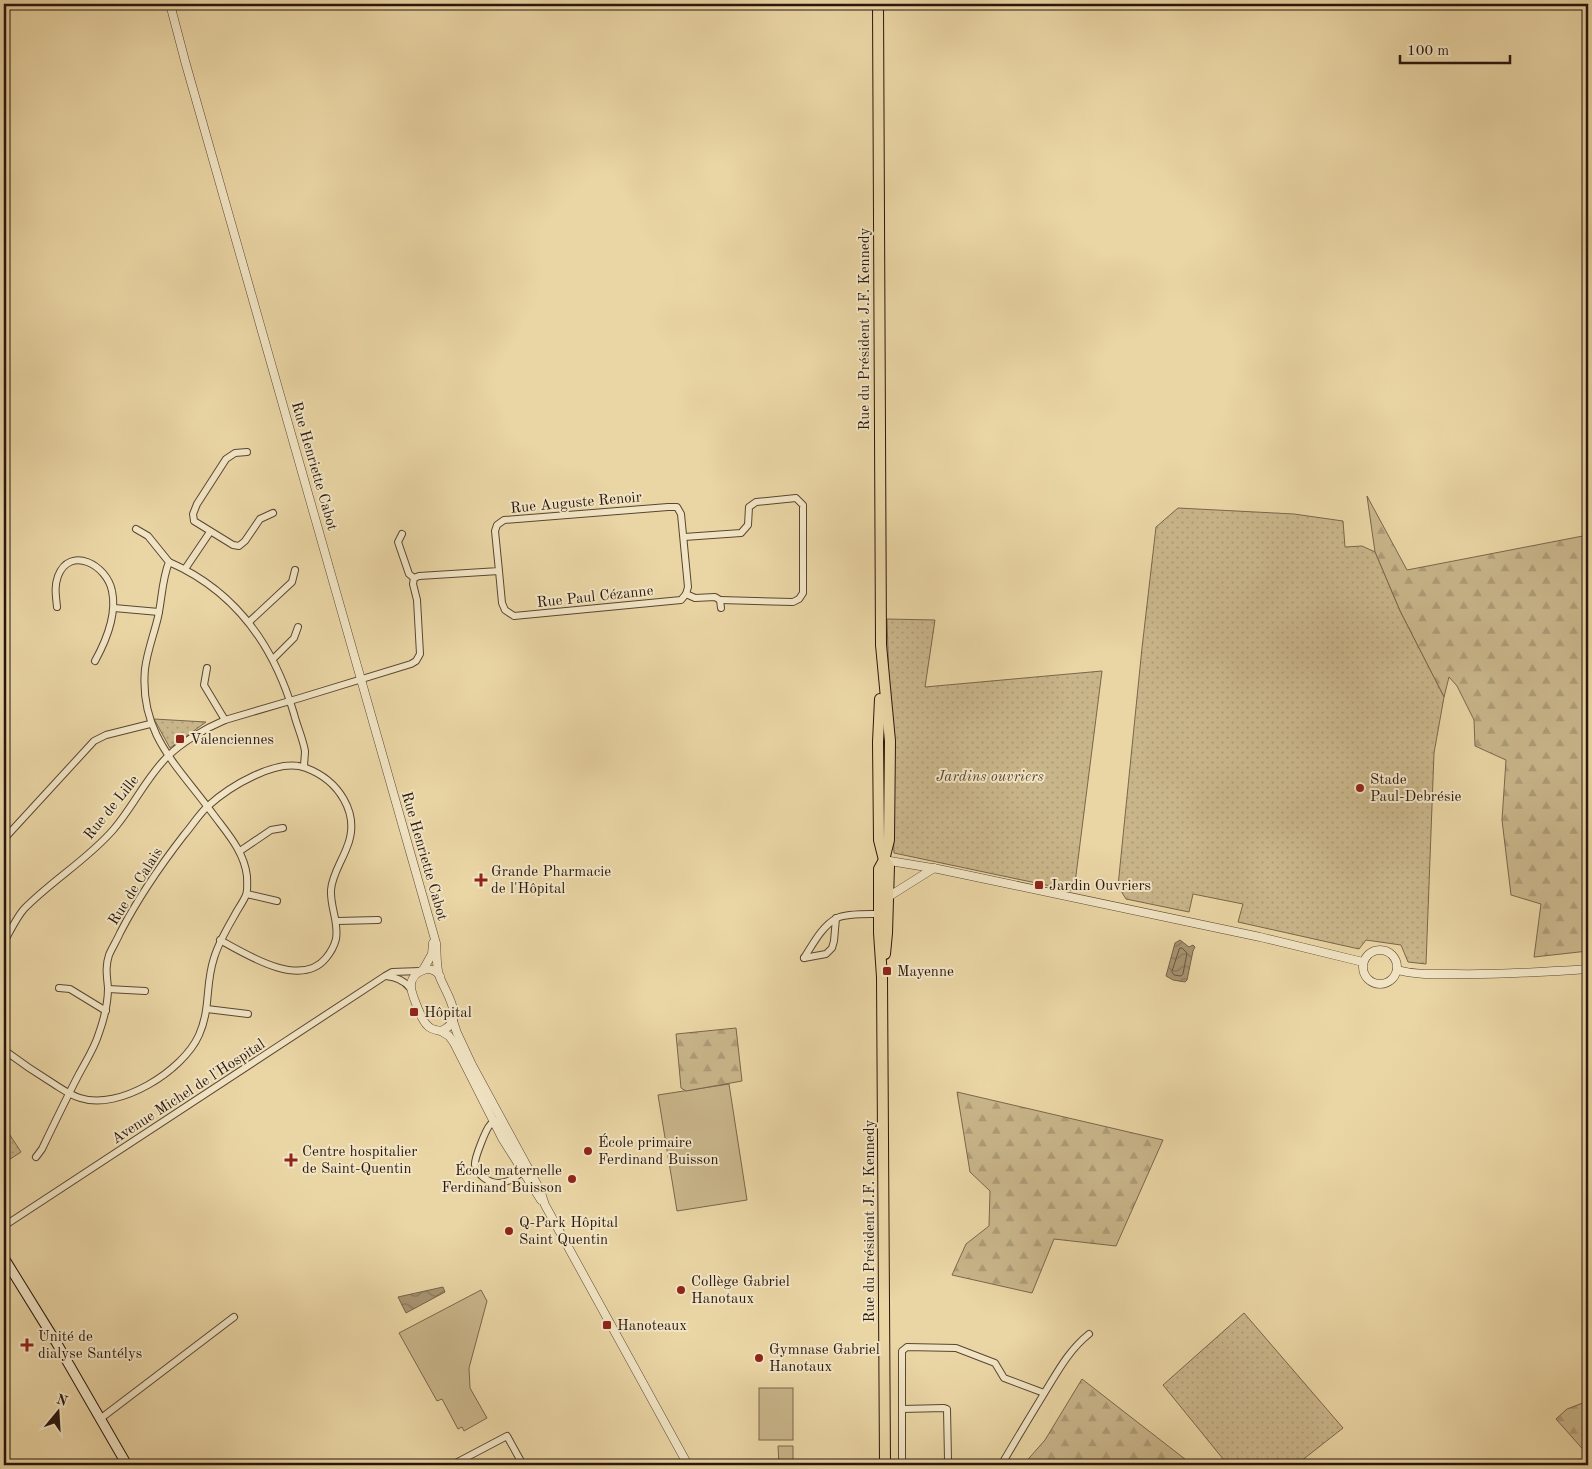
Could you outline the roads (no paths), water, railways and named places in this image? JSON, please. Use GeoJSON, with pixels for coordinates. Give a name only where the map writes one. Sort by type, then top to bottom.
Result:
{"type":"FeatureCollection","features":[{"type":"Feature","properties":{"kind":"main road","name":"Rue du Président J.F. Kennedy"},"geometry":{"type":"LineString","coordinates":[[878,4],[881,655],[890,741],[888,840],[884,860],[879,869],[883,914],[885,1464]]}},
{"type":"Feature","properties":{"kind":"main road","name":"Rue du Président J.F. Kennedy"},"geometry":{"type":"LineString","coordinates":[[883,914],[888,897],[889,866],[884,860]]}},
{"type":"Feature","properties":{"kind":"main road"},"geometry":{"type":"LineString","coordinates":[[4,1258],[56,1342],[127,1465]]}},
{"type":"Feature","properties":{"kind":"street","name":"Rue Henriette Cabot"},"geometry":{"type":"LineString","coordinates":[[170,4],[436,943],[440,976],[454,1010],[453,1021]]}},
{"type":"Feature","properties":{"kind":"street"},"geometry":{"type":"LineString","coordinates":[[247,452],[235,453],[226,459],[197,504],[193,514],[194,522],[232,545],[239,546],[245,541],[260,519],[273,513]]}},
{"type":"Feature","properties":{"kind":"street"},"geometry":{"type":"LineString","coordinates":[[684,537],[741,533],[748,525],[750,507],[756,502],[796,498],[803,505],[803,593],[799,599],[793,602],[720,600],[715,596],[695,598],[686,594]]}},
{"type":"Feature","properties":{"kind":"street","name":"Rue Auguste Renoir"},"geometry":{"type":"LineString","coordinates":[[499,571],[495,531],[497,525],[504,520],[677,507],[681,514],[684,537],[688,587],[686,594]]}},
{"type":"Feature","properties":{"kind":"street"},"geometry":{"type":"LineString","coordinates":[[136,529],[148,536],[168,562],[185,569],[220,594],[249,622],[264,642],[282,678],[290,701],[305,752],[304,767],[319,774],[335,787],[348,805],[351,819],[352,831],[348,846],[332,881],[331,888],[336,921],[335,941],[332,951],[323,962],[314,968],[302,971],[284,969],[252,959],[220,940]]}},
{"type":"Feature","properties":{"kind":"street"},"geometry":{"type":"LineString","coordinates":[[185,569],[210,532]]}},
{"type":"Feature","properties":{"kind":"street"},"geometry":{"type":"LineString","coordinates":[[402,534],[398,542],[409,574],[414,578]]}},
{"type":"Feature","properties":{"kind":"street"},"geometry":{"type":"LineString","coordinates":[[57,607],[55,590],[58,577],[62,569],[68,564],[77,561],[88,562],[106,575],[112,590],[114,608],[103,645],[95,661]]}},
{"type":"Feature","properties":{"kind":"street"},"geometry":{"type":"LineString","coordinates":[[4,1050],[69,1093],[88,1100],[128,1094],[159,1079],[172,1070],[185,1057],[198,1038],[207,1009],[210,970],[220,940],[247,894],[245,864],[240,851],[167,756],[150,724],[146,699],[145,668],[159,612],[168,562]]}},
{"type":"Feature","properties":{"kind":"street"},"geometry":{"type":"LineString","coordinates":[[249,622],[292,582],[295,570]]}},
{"type":"Feature","properties":{"kind":"street"},"geometry":{"type":"LineString","coordinates":[[414,578],[419,576],[499,571]]}},
{"type":"Feature","properties":{"kind":"street","name":"Rue Paul Cézanne"},"geometry":{"type":"LineString","coordinates":[[499,571],[502,603],[505,610],[514,616],[680,600],[686,594]]}},
{"type":"Feature","properties":{"kind":"street"},"geometry":{"type":"LineString","coordinates":[[361,680],[412,664],[418,658],[420,654],[417,600],[412,584],[414,578]]}},
{"type":"Feature","properties":{"kind":"street"},"geometry":{"type":"LineString","coordinates":[[720,600],[721,608]]}},
{"type":"Feature","properties":{"kind":"street"},"geometry":{"type":"LineString","coordinates":[[114,608],[159,612]]}},
{"type":"Feature","properties":{"kind":"street"},"geometry":{"type":"LineString","coordinates":[[273,659],[294,638],[298,627]]}},
{"type":"Feature","properties":{"kind":"street"},"geometry":{"type":"LineString","coordinates":[[207,668],[204,685],[225,720]]}},
{"type":"Feature","properties":{"kind":"street","name":"Rue de Lille"},"geometry":{"type":"LineString","coordinates":[[4,942],[23,910],[93,850],[113,830],[167,756],[204,731],[225,720],[361,680]]}},
{"type":"Feature","properties":{"kind":"street"},"geometry":{"type":"LineString","coordinates":[[4,839],[94,741],[106,735],[150,724]]}},
{"type":"Feature","properties":{"kind":"street","name":"Rue de Calais"},"geometry":{"type":"LineString","coordinates":[[36,1157],[42,1149],[99,1035],[106,1011],[108,989],[106,973],[109,956],[130,914],[163,862],[207,806],[248,778],[272,768],[304,767]]}},
{"type":"Feature","properties":{"kind":"street"},"geometry":{"type":"LineString","coordinates":[[240,851],[271,830],[283,828]]}},
{"type":"Feature","properties":{"kind":"street"},"geometry":{"type":"LineString","coordinates":[[884,860],[934,868],[1260,937],[1363,962]]}},
{"type":"Feature","properties":{"kind":"street"},"geometry":{"type":"LineString","coordinates":[[888,897],[934,868]]}},
{"type":"Feature","properties":{"kind":"street"},"geometry":{"type":"LineString","coordinates":[[247,894],[277,901]]}},
{"type":"Feature","properties":{"kind":"street"},"geometry":{"type":"LineString","coordinates":[[836,918],[832,948],[826,954],[804,958],[824,928],[836,918],[883,914]]}},
{"type":"Feature","properties":{"kind":"street"},"geometry":{"type":"LineString","coordinates":[[336,921],[378,920]]}},
{"type":"Feature","properties":{"kind":"street","name":"Rue Henriette Cabot"},"geometry":{"type":"LineString","coordinates":[[410,988],[412,980],[421,971],[432,954],[433,936]]}},
{"type":"Feature","properties":{"kind":"street"},"geometry":{"type":"LineString","coordinates":[[1378,950],[1384,950],[1396,959],[1397,970],[1392,980],[1387,983],[1376,984],[1367,978],[1363,962],[1369,954],[1378,950]]}},
{"type":"Feature","properties":{"kind":"street"},"geometry":{"type":"LineString","coordinates":[[1397,970],[1408,973],[1460,974],[1530,973],[1588,969]]}},
{"type":"Feature","properties":{"kind":"street"},"geometry":{"type":"LineString","coordinates":[[421,971],[433,970],[440,976]]}},
{"type":"Feature","properties":{"kind":"street","name":"Avenue Michel de l'Hospital"},"geometry":{"type":"LineString","coordinates":[[4,1226],[385,976],[392,972],[421,971]]}},
{"type":"Feature","properties":{"kind":"street"},"geometry":{"type":"LineString","coordinates":[[385,976],[392,976],[401,980],[410,988],[424,1023],[430,1028],[441,1030],[449,1036],[454,1044],[502,1138],[545,1205],[688,1465]]}},
{"type":"Feature","properties":{"kind":"street"},"geometry":{"type":"LineString","coordinates":[[59,988],[70,989],[106,1011]]}},
{"type":"Feature","properties":{"kind":"street"},"geometry":{"type":"LineString","coordinates":[[108,989],[146,991]]}},
{"type":"Feature","properties":{"kind":"street"},"geometry":{"type":"LineString","coordinates":[[207,1009],[248,1014]]}},
{"type":"Feature","properties":{"kind":"street"},"geometry":{"type":"LineString","coordinates":[[441,1030],[449,1027],[453,1021]]}},
{"type":"Feature","properties":{"kind":"street"},"geometry":{"type":"LineString","coordinates":[[453,1021],[472,1065],[540,1190],[545,1205]]}},
{"type":"Feature","properties":{"kind":"street"},"geometry":{"type":"LineString","coordinates":[[494,1122],[497,1121],[511,1147],[520,1154]]}},
{"type":"Feature","properties":{"kind":"street"},"geometry":{"type":"LineString","coordinates":[[494,1122],[490,1124],[476,1156],[475,1164],[477,1168],[484,1178],[499,1183],[514,1178],[523,1171]]}},
{"type":"Feature","properties":{"kind":"street"},"geometry":{"type":"LineString","coordinates":[[100,1419],[234,1317]]}},
{"type":"Feature","properties":{"kind":"street"},"geometry":{"type":"LineString","coordinates":[[1003,1465],[1003,1462],[1065,1359],[1077,1344],[1089,1334]]}},
{"type":"Feature","properties":{"kind":"street"},"geometry":{"type":"LineString","coordinates":[[902,1463],[902,1352],[908,1347],[956,1348],[995,1363],[1004,1378],[1044,1394]]}},
{"type":"Feature","properties":{"kind":"street"},"geometry":{"type":"LineString","coordinates":[[885,1464],[946,1463],[948,1460],[947,1410],[944,1408],[902,1409]]}},
{"type":"Feature","properties":{"kind":"street"},"geometry":{"type":"LineString","coordinates":[[452,1465],[507,1436],[523,1465]]}},
{"type":"Feature","properties":{"kind":"water"},"geometry":{"type":"Polygon","coordinates":[[[1180,940],[1189,947],[1193,945],[1195,947],[1185,982],[1173,980],[1166,976],[1175,943],[1180,940]]]}},
{"type":"Feature","properties":{"kind":"water"},"geometry":{"type":"Polygon","coordinates":[[[443,1287],[445,1292],[406,1313],[398,1297],[443,1287]]]}},
{"type":"Feature","properties":{"kind":"place","name":"Valenciennes"},"geometry":{"type":"Point","coordinates":[180,739]}},
{"type":"Feature","properties":{"kind":"place","name":"Stade Paul-Debrésie"},"geometry":{"type":"Point","coordinates":[1360,788]}},
{"type":"Feature","properties":{"kind":"place","name":"Grande Pharmacie de l'Hôpital"},"geometry":{"type":"Point","coordinates":[481,880]}},
{"type":"Feature","properties":{"kind":"place","name":"Jardin Ouvriers"},"geometry":{"type":"Point","coordinates":[1039,885]}},
{"type":"Feature","properties":{"kind":"place","name":"Mayenne"},"geometry":{"type":"Point","coordinates":[887,971]}},
{"type":"Feature","properties":{"kind":"place","name":"Hôpital"},"geometry":{"type":"Point","coordinates":[414,1012]}},
{"type":"Feature","properties":{"kind":"place","name":"École primaire Ferdinand Buisson"},"geometry":{"type":"Point","coordinates":[588,1151]}},
{"type":"Feature","properties":{"kind":"place","name":"Centre hospitalier de Saint-Quentin"},"geometry":{"type":"Point","coordinates":[291,1160]}},
{"type":"Feature","properties":{"kind":"place","name":"École maternelle Ferdinand Buisson"},"geometry":{"type":"Point","coordinates":[572,1179]}},
{"type":"Feature","properties":{"kind":"place","name":"Q-Park Hôpital Saint Quentin"},"geometry":{"type":"Point","coordinates":[509,1231]}},
{"type":"Feature","properties":{"kind":"place","name":"Collège Gabriel Hanotaux"},"geometry":{"type":"Point","coordinates":[681,1290]}},
{"type":"Feature","properties":{"kind":"place","name":"Hanoteaux"},"geometry":{"type":"Point","coordinates":[607,1325]}},
{"type":"Feature","properties":{"kind":"place","name":"Unité de dialyse Santélys"},"geometry":{"type":"Point","coordinates":[27,1345]}},
{"type":"Feature","properties":{"kind":"place","name":"Gymnase Gabriel Hanotaux"},"geometry":{"type":"Point","coordinates":[759,1358]}},
{"type":"Feature","properties":{"kind":"park label","name":"Jardins ouvriers"},"geometry":{"type":"Point","coordinates":[990,776]}}]}
